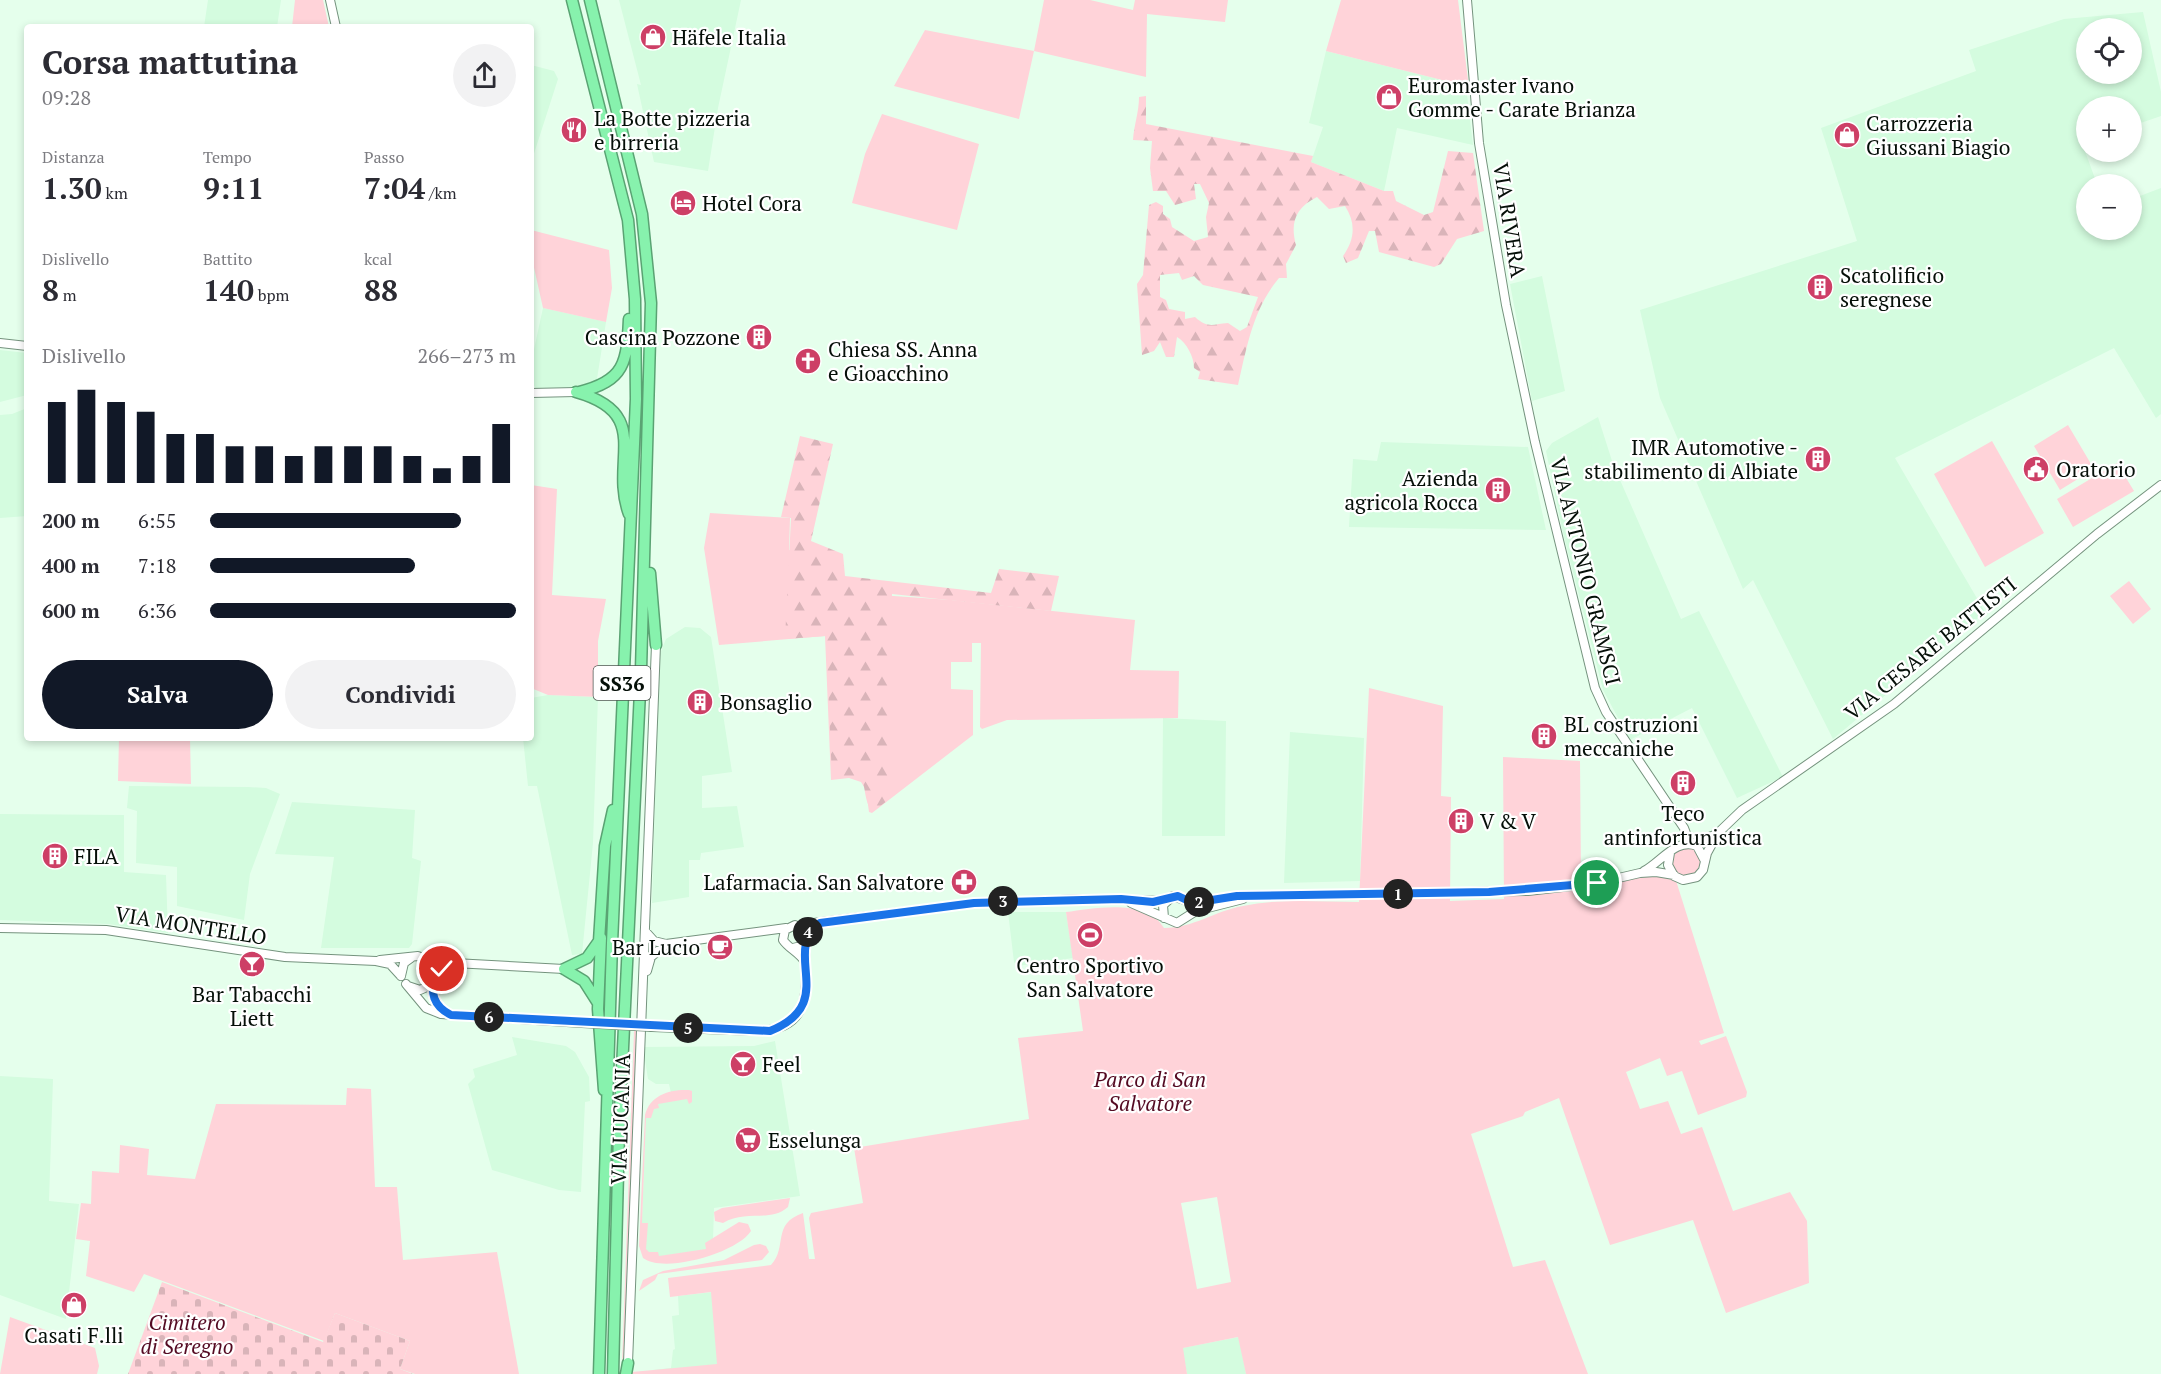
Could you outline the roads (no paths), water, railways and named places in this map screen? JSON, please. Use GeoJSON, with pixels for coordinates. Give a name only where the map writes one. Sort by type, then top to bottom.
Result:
{"type":"FeatureCollection","features":[{"type":"Feature","properties":{"kind":"highway","name":"SS36"},"geometry":{"type":"LineString","coordinates":[[572,0],[628,220],[635,299],[636,399],[617,801],[599,1374]]}},
{"type":"Feature","properties":{"kind":"highway","name":"SS36"},"geometry":{"type":"LineString","coordinates":[[590,0],[625,136],[648,257],[651,348],[632,891],[619,1132],[613,1374]]}},
{"type":"Feature","properties":{"kind":"highway"},"geometry":{"type":"LineString","coordinates":[[576,392],[611,381],[621,369],[628,354],[629,309],[635,299]]}},
{"type":"Feature","properties":{"kind":"highway"},"geometry":{"type":"LineString","coordinates":[[576,392],[597,398],[608,405],[619,418],[624,435],[622,497],[631,518]]}},
{"type":"Feature","properties":{"kind":"highway"},"geometry":{"type":"LineString","coordinates":[[646,525],[656,645]]}},
{"type":"Feature","properties":{"kind":"highway"},"geometry":{"type":"LineString","coordinates":[[608,1112],[602,1076],[598,1003],[605,846],[610,820],[617,801]]}},
{"type":"Feature","properties":{"kind":"highway"},"geometry":{"type":"LineString","coordinates":[[564,969],[587,957],[599,941],[601,932]]}},
{"type":"Feature","properties":{"kind":"highway"},"geometry":{"type":"LineString","coordinates":[[564,969],[584,981],[598,1003]]}},
{"type":"Feature","properties":{"kind":"street"},"geometry":{"type":"LineString","coordinates":[[330,0],[335,24]]}},
{"type":"Feature","properties":{"kind":"street","name":"VIA RIVERA"},"geometry":{"type":"LineString","coordinates":[[1467,0],[1479,143],[1506,305],[1535,442]]}},
{"type":"Feature","properties":{"kind":"street"},"geometry":{"type":"LineString","coordinates":[[0,343],[24,346]]}},
{"type":"Feature","properties":{"kind":"street"},"geometry":{"type":"LineString","coordinates":[[534,393],[576,392]]}},
{"type":"Feature","properties":{"kind":"street","name":"VIA ANTONIO GRAMSCI"},"geometry":{"type":"LineString","coordinates":[[1535,442],[1595,688],[1606,712],[1684,828],[1691,844]]}},
{"type":"Feature","properties":{"kind":"street","name":"VIA CESARE BATTISTI"},"geometry":{"type":"LineString","coordinates":[[1691,844],[1718,833],[1757,798],[1827,753],[1894,704],[2097,534],[2161,485]]}},
{"type":"Feature","properties":{"kind":"street","name":"VIA LUCANIA"},"geometry":{"type":"LineString","coordinates":[[627,1368],[656,645]]}},
{"type":"Feature","properties":{"kind":"street"},"geometry":{"type":"LineString","coordinates":[[1640,873],[1680,844],[1684,828]]}},
{"type":"Feature","properties":{"kind":"street","name":"VIA CESARE BATTISTI"},"geometry":{"type":"LineString","coordinates":[[1705,861],[1718,833]]}},
{"type":"Feature","properties":{"kind":"street"},"geometry":{"type":"LineString","coordinates":[[645,931],[654,941],[666,944],[786,928],[793,925],[800,927],[974,903],[1121,899],[1165,901],[1173,896],[1193,903],[1227,897],[1498,892],[1575,886],[1656,872],[1683,880],[1693,879],[1700,874],[1705,861],[1701,850],[1691,844],[1680,844]]}},
{"type":"Feature","properties":{"kind":"street"},"geometry":{"type":"LineString","coordinates":[[1670,853],[1668,865],[1674,876]]}},
{"type":"Feature","properties":{"kind":"street"},"geometry":{"type":"LineString","coordinates":[[1121,899],[1177,923],[1188,915],[1208,908],[1262,896]]}},
{"type":"Feature","properties":{"kind":"street"},"geometry":{"type":"LineString","coordinates":[[1185,900],[1189,908],[1188,915]]}},
{"type":"Feature","properties":{"kind":"street"},"geometry":{"type":"LineString","coordinates":[[1164,918],[1162,908],[1165,901]]}},
{"type":"Feature","properties":{"kind":"street"},"geometry":{"type":"LineString","coordinates":[[793,948],[799,947],[811,930],[820,923]]}},
{"type":"Feature","properties":{"kind":"street"},"geometry":{"type":"LineString","coordinates":[[564,969],[454,963],[411,958],[404,963],[401,976],[426,1008],[451,1015],[652,1027],[770,1031],[781,1027],[793,1018],[804,1003],[808,984],[805,940],[800,927]]}},
{"type":"Feature","properties":{"kind":"street","name":"VIA MONTELLO"},"geometry":{"type":"LineString","coordinates":[[0,928],[106,930],[266,955],[376,961],[411,958]]}},
{"type":"Feature","properties":{"kind":"street"},"geometry":{"type":"LineString","coordinates":[[786,928],[783,938],[785,944],[793,948],[806,964]]}},
{"type":"Feature","properties":{"kind":"street"},"geometry":{"type":"LineString","coordinates":[[768,930],[783,938]]}},
{"type":"Feature","properties":{"kind":"street"},"geometry":{"type":"LineString","coordinates":[[642,1011],[651,957],[666,944]]}},
{"type":"Feature","properties":{"kind":"street"},"geometry":{"type":"LineString","coordinates":[[427,959],[433,965],[436,1004],[451,1015]]}},
{"type":"Feature","properties":{"kind":"street","name":"VIA MONTELLO"},"geometry":{"type":"LineString","coordinates":[[376,961],[390,964],[401,976]]}},
{"type":"Feature","properties":{"kind":"street"},"geometry":{"type":"LineString","coordinates":[[406,984],[420,990],[454,963]]}},
{"type":"Feature","properties":{"kind":"place","name":"Häfele Italia"},"geometry":{"type":"Point","coordinates":[653,37]}},
{"type":"Feature","properties":{"kind":"place","name":"Euromaster Ivano Gomme - Carate Brianza"},"geometry":{"type":"Point","coordinates":[1389,97]}},
{"type":"Feature","properties":{"kind":"place","name":"La Botte pizzeria e birreria"},"geometry":{"type":"Point","coordinates":[574,130]}},
{"type":"Feature","properties":{"kind":"place","name":"Carrozzeria Giussani Biagio"},"geometry":{"type":"Point","coordinates":[1847,135]}},
{"type":"Feature","properties":{"kind":"place","name":"Hotel Cora"},"geometry":{"type":"Point","coordinates":[683,203]}},
{"type":"Feature","properties":{"kind":"place","name":"Scatolificio seregnese"},"geometry":{"type":"Point","coordinates":[1820,287]}},
{"type":"Feature","properties":{"kind":"place","name":"Cascina Pozzone"},"geometry":{"type":"Point","coordinates":[759,337]}},
{"type":"Feature","properties":{"kind":"place","name":"Chiesa SS. Anna e Gioacchino"},"geometry":{"type":"Point","coordinates":[808,361]}},
{"type":"Feature","properties":{"kind":"place","name":"IMR Automotive - stabilimento di Albiate"},"geometry":{"type":"Point","coordinates":[1818,459]}},
{"type":"Feature","properties":{"kind":"place","name":"Oratorio"},"geometry":{"type":"Point","coordinates":[2036,469]}},
{"type":"Feature","properties":{"kind":"place","name":"Azienda agricola Rocca"},"geometry":{"type":"Point","coordinates":[1498,490]}},
{"type":"Feature","properties":{"kind":"place","name":"Bonsaglio"},"geometry":{"type":"Point","coordinates":[700,702]}},
{"type":"Feature","properties":{"kind":"place","name":"BL costruzioni meccaniche"},"geometry":{"type":"Point","coordinates":[1544,736]}},
{"type":"Feature","properties":{"kind":"place","name":"Teco antinfortunistica"},"geometry":{"type":"Point","coordinates":[1683,783]}},
{"type":"Feature","properties":{"kind":"place","name":"V & V"},"geometry":{"type":"Point","coordinates":[1461,821]}},
{"type":"Feature","properties":{"kind":"place","name":"FILA"},"geometry":{"type":"Point","coordinates":[55,856]}},
{"type":"Feature","properties":{"kind":"place","name":"Lafarmacia. San Salvatore"},"geometry":{"type":"Point","coordinates":[964,882]}},
{"type":"Feature","properties":{"kind":"place","name":"Centro Sportivo San Salvatore"},"geometry":{"type":"Point","coordinates":[1090,935]}},
{"type":"Feature","properties":{"kind":"place","name":"Bar Lucio"},"geometry":{"type":"Point","coordinates":[720,947]}},
{"type":"Feature","properties":{"kind":"place","name":"Bar Tabacchi Liett"},"geometry":{"type":"Point","coordinates":[252,964]}},
{"type":"Feature","properties":{"kind":"place","name":"Feel"},"geometry":{"type":"Point","coordinates":[743,1064]}},
{"type":"Feature","properties":{"kind":"place","name":"Esselunga"},"geometry":{"type":"Point","coordinates":[748,1140]}},
{"type":"Feature","properties":{"kind":"place","name":"Casati F.lli"},"geometry":{"type":"Point","coordinates":[74,1305]}},
{"type":"Feature","properties":{"kind":"park label","name":"Parco di San Salvatore"},"geometry":{"type":"Point","coordinates":[1150,1091]}},
{"type":"Feature","properties":{"kind":"park label","name":"Cimitero di Seregno"},"geometry":{"type":"Point","coordinates":[187,1334]}}]}
